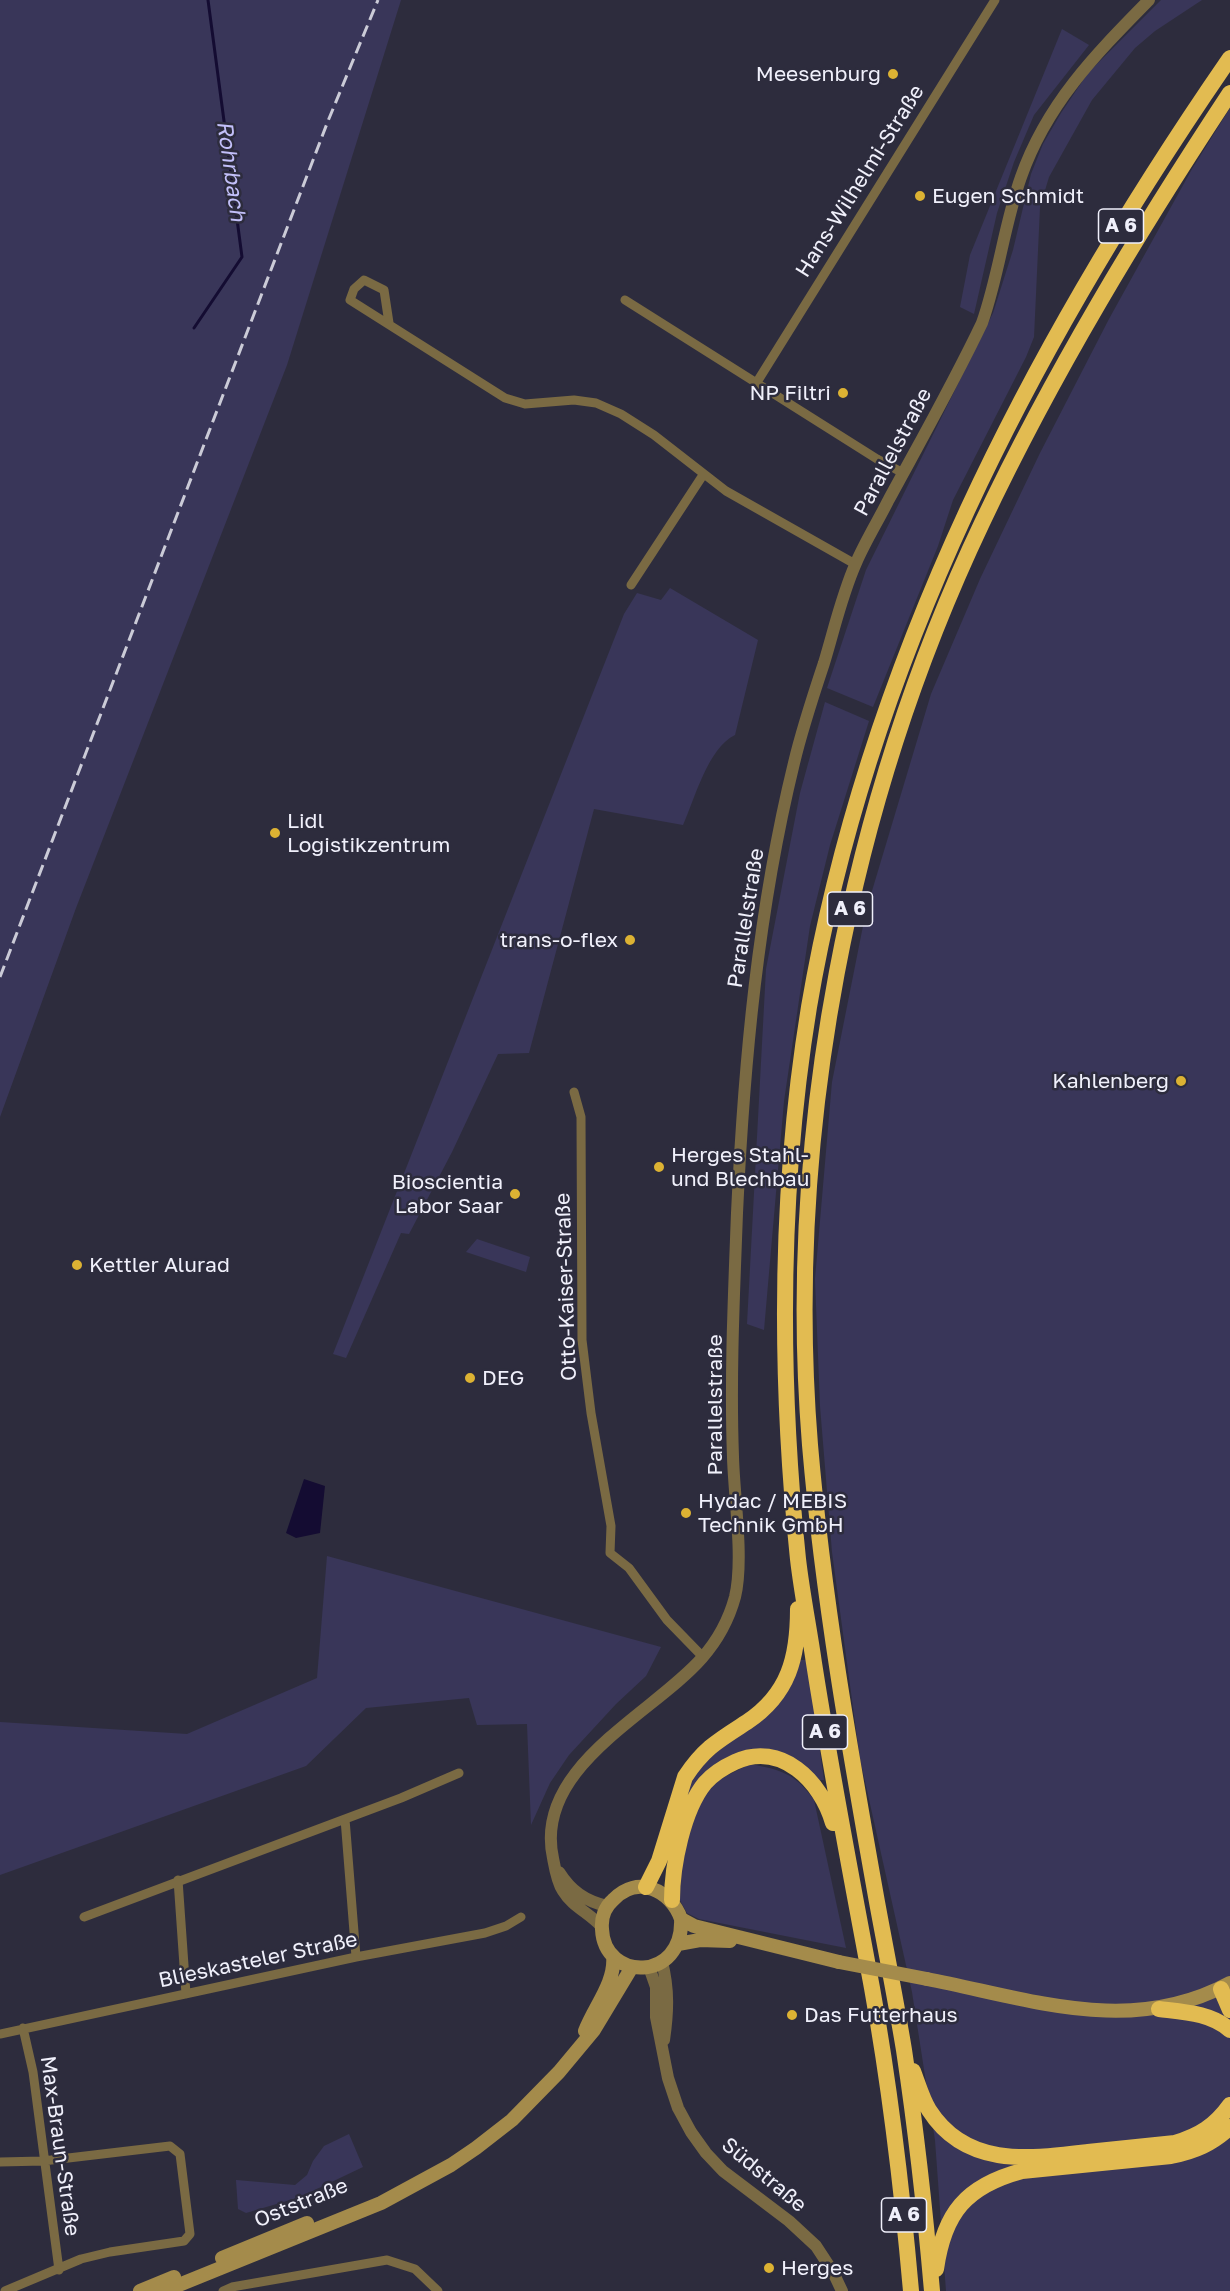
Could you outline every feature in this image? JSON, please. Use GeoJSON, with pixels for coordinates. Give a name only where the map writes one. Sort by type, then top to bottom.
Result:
{"type":"FeatureCollection","features":[{"type":"Feature","properties":{"kind":"highway","name":"A 6"},"geometry":{"type":"LineString","coordinates":[[911,2291],[894,2128],[826,1737],[799,1563],[788,1444],[784,1282],[793,1131],[812,996],[838,871],[862,785],[893,687],[962,517],[1016,409],[1120,228],[1170,147],[1230,58]]}},
{"type":"Feature","properties":{"kind":"highway","name":"A 6"},"geometry":{"type":"LineString","coordinates":[[933,2291],[917,2140],[903,2044],[848,1733],[822,1560],[810,1444],[806,1369],[808,1210],[818,1096],[855,888],[880,793],[932,644],[980,527],[1040,406],[1119,268],[1230,93]]}},
{"type":"Feature","properties":{"kind":"highway"},"geometry":{"type":"LineString","coordinates":[[646,1887],[659,1861],[682,1786],[693,1765],[714,1743],[766,1708],[780,1691],[790,1672],[796,1652],[799,1563]]}},
{"type":"Feature","properties":{"kind":"highway"},"geometry":{"type":"LineString","coordinates":[[672,1900],[672,1875],[696,1796],[706,1782],[723,1768],[742,1759],[760,1756],[790,1764],[804,1774],[817,1788],[830,1811],[855,1899]]}},
{"type":"Feature","properties":{"kind":"highway"},"geometry":{"type":"LineString","coordinates":[[1225,1986],[1230,2010]]}},
{"type":"Feature","properties":{"kind":"highway"},"geometry":{"type":"LineString","coordinates":[[1159,2009],[1202,2015],[1221,2022],[1230,2030]]}},
{"type":"Feature","properties":{"kind":"highway"},"geometry":{"type":"LineString","coordinates":[[903,2044],[928,2108],[939,2123],[950,2134],[971,2148],[1008,2158],[1175,2143],[1195,2138],[1219,2120],[1230,2105]]}},
{"type":"Feature","properties":{"kind":"highway"},"geometry":{"type":"LineString","coordinates":[[933,2291],[943,2233],[963,2201],[977,2190],[1003,2176],[1022,2171],[1171,2156],[1190,2152],[1215,2141],[1230,2127]]}},
{"type":"Feature","properties":{"kind":"main road"},"geometry":{"type":"LineString","coordinates":[[646,1887],[672,1900],[681,1919],[682,1932],[671,1954],[655,1965],[632,1966],[613,1956],[602,1937],[601,1926],[607,1906],[623,1892],[633,1888],[646,1887]]}},
{"type":"Feature","properties":{"kind":"main road"},"geometry":{"type":"LineString","coordinates":[[681,1919],[694,1926],[838,1962],[1046,2004],[1098,2011],[1159,2009],[1188,2002],[1225,1986]]}},
{"type":"Feature","properties":{"kind":"main road"},"geometry":{"type":"LineString","coordinates":[[678,1944],[700,1940],[736,1941],[768,1946]]}},
{"type":"Feature","properties":{"kind":"main road","name":"Oststraße"},"geometry":{"type":"LineString","coordinates":[[579,2047],[609,1983],[613,1970],[613,1956]]}},
{"type":"Feature","properties":{"kind":"main road","name":"Oststraße"},"geometry":{"type":"LineString","coordinates":[[164,2291],[381,2203],[451,2165],[476,2148],[512,2120],[536,2096],[594,2030],[632,1966]]}},
{"type":"Feature","properties":{"kind":"main road","name":"Oststraße"},"geometry":{"type":"LineString","coordinates":[[140,2291],[377,2194],[476,2148]]}},
{"type":"Feature","properties":{"kind":"street","name":"Hans-Wilhelmi-Straße"},"geometry":{"type":"LineString","coordinates":[[757,382],[995,0]]}},
{"type":"Feature","properties":{"kind":"street","name":"Parallelstraße"},"geometry":{"type":"LineString","coordinates":[[601,1926],[574,1904],[561,1889],[550,1832],[558,1804],[572,1778],[607,1739],[675,1685],[703,1657],[721,1632],[735,1597],[737,1579],[733,1453],[737,1213],[746,1069],[769,885],[794,762],[855,564],[982,323],[993,290],[1021,177],[1034,147],[1067,89],[1089,62],[1149,0]]}},
{"type":"Feature","properties":{"kind":"street"},"geometry":{"type":"LineString","coordinates":[[389,323],[384,290],[364,279],[354,289],[350,300],[362,310],[389,323],[505,398],[525,404],[548,401],[596,403],[621,414],[654,435],[726,491],[855,564]]}},
{"type":"Feature","properties":{"kind":"street"},"geometry":{"type":"LineString","coordinates":[[625,300],[877,459],[903,473]]}},
{"type":"Feature","properties":{"kind":"street"},"geometry":{"type":"LineString","coordinates":[[631,585],[703,475]]}},
{"type":"Feature","properties":{"kind":"street","name":"Otto-Kaiser-Straße"},"geometry":{"type":"LineString","coordinates":[[574,1092],[581,1117],[582,1340],[591,1413],[611,1526],[610,1552],[629,1568],[667,1620],[703,1657]]}},
{"type":"Feature","properties":{"kind":"street"},"geometry":{"type":"LineString","coordinates":[[84,1917],[345,1819],[459,1773]]}},
{"type":"Feature","properties":{"kind":"street"},"geometry":{"type":"LineString","coordinates":[[345,1819],[356,1957]]}},
{"type":"Feature","properties":{"kind":"street","name":"Parallelstraße"},"geometry":{"type":"LineString","coordinates":[[554,1862],[574,1891],[587,1901],[607,1906]]}},
{"type":"Feature","properties":{"kind":"street"},"geometry":{"type":"LineString","coordinates":[[178,1880],[186,1994]]}},
{"type":"Feature","properties":{"kind":"street","name":"Blieskasteler Straße"},"geometry":{"type":"LineString","coordinates":[[0,2034],[356,1957],[485,1934],[521,1917]]}},
{"type":"Feature","properties":{"kind":"street","name":"Südstraße"},"geometry":{"type":"LineString","coordinates":[[655,1965],[656,2017],[668,2078],[678,2108],[706,2153],[723,2171],[789,2221],[816,2246],[842,2291]]}},
{"type":"Feature","properties":{"kind":"street","name":"Max-Braun-Straße"},"geometry":{"type":"LineString","coordinates":[[23,2028],[33,2072],[59,2270]]}},
{"type":"Feature","properties":{"kind":"street"},"geometry":{"type":"LineString","coordinates":[[0,2162],[43,2161],[170,2146],[180,2154],[190,2234],[184,2241],[110,2252],[81,2259],[5,2291]]}},
{"type":"Feature","properties":{"kind":"street"},"geometry":{"type":"LineString","coordinates":[[223,2291],[231,2287],[387,2260],[399,2262],[415,2270],[438,2291]]}},
{"type":"Feature","properties":{"kind":"shaded area"},"geometry":{"type":"Polygon","coordinates":[[[0,0],[401,0],[287,365],[76,908],[0,1117],[0,0]]]}},
{"type":"Feature","properties":{"kind":"shaded area"},"geometry":{"type":"Polygon","coordinates":[[[1161,0],[1202,0],[1155,31],[1135,48],[1092,100],[1049,177],[1040,207],[1034,337],[953,500],[938,546],[873,707],[827,688],[866,570],[993,313],[1013,250],[1031,174],[1043,144],[1088,73],[1161,0]]]}},
{"type":"Feature","properties":{"kind":"shaded area"},"geometry":{"type":"Polygon","coordinates":[[[1062,29],[1089,45],[1034,115],[1014,162],[997,213],[974,314],[960,307],[970,255],[1062,29]]]}},
{"type":"Feature","properties":{"kind":"shaded area"},"geometry":{"type":"Polygon","coordinates":[[[1230,108],[1230,2291],[946,2291],[935,2140],[912,1992],[860,1759],[832,1552],[820,1406],[815,1279],[832,1082],[866,911],[931,694],[980,579],[1040,453],[1109,319],[1192,169],[1230,108]]]}},
{"type":"Feature","properties":{"kind":"shaded area"},"geometry":{"type":"Polygon","coordinates":[[[670,588],[758,640],[735,735],[726,741],[710,762],[683,825],[594,809],[529,1053],[498,1054],[452,1152],[409,1234],[401,1233],[346,1358],[333,1354],[624,614],[637,593],[661,600],[670,588]]]}},
{"type":"Feature","properties":{"kind":"shaded area"},"geometry":{"type":"Polygon","coordinates":[[[825,702],[869,721],[830,845],[810,926],[784,1101],[764,1330],[747,1324],[766,969],[800,793],[825,702]]]}},
{"type":"Feature","properties":{"kind":"shaded area"},"geometry":{"type":"Polygon","coordinates":[[[477,1239],[530,1257],[526,1272],[466,1252],[477,1239]]]}},
{"type":"Feature","properties":{"kind":"shaded area"},"geometry":{"type":"Polygon","coordinates":[[[304,1479],[325,1486],[320,1533],[296,1538],[286,1533],[304,1479]]]}},
{"type":"Feature","properties":{"kind":"shaded area"},"geometry":{"type":"Polygon","coordinates":[[[327,1556],[661,1647],[646,1676],[616,1704],[569,1755],[550,1783],[531,1825],[527,1724],[477,1725],[469,1698],[366,1708],[306,1766],[0,1875],[0,1722],[187,1734],[317,1678],[327,1556]]]}},
{"type":"Feature","properties":{"kind":"shaded area"},"geometry":{"type":"Polygon","coordinates":[[[800,1660],[807,1660],[824,1780],[817,1780],[764,1750],[741,1751],[722,1760],[682,1807],[698,1767],[800,1660]]]}},
{"type":"Feature","properties":{"kind":"shaded area"},"geometry":{"type":"Polygon","coordinates":[[[750,1764],[770,1768],[794,1778],[814,1800],[846,1948],[699,1919],[687,1913],[677,1895],[682,1851],[703,1796],[714,1782],[750,1764]]]}},
{"type":"Feature","properties":{"kind":"shaded area"},"geometry":{"type":"Polygon","coordinates":[[[349,2134],[363,2167],[300,2197],[246,2213],[238,2209],[236,2180],[295,2185],[307,2175],[313,2161],[324,2146],[349,2134]]]}},
{"type":"Feature","properties":{"kind":"waterway","name":"Rohrbach"},"geometry":{"type":"LineString","coordinates":[[194,328],[242,257],[208,0]]}},
{"type":"Feature","properties":{"kind":"railway"},"geometry":{"type":"LineString","coordinates":[[0,977],[328,121],[378,0]]}},
{"type":"Feature","properties":{"kind":"place","name":"Meesenburg"},"geometry":{"type":"Point","coordinates":[893,74]}},
{"type":"Feature","properties":{"kind":"place","name":"Eugen Schmidt"},"geometry":{"type":"Point","coordinates":[920,196]}},
{"type":"Feature","properties":{"kind":"place","name":"NP Filtri"},"geometry":{"type":"Point","coordinates":[843,393]}},
{"type":"Feature","properties":{"kind":"place","name":"Lidl Logistikzentrum"},"geometry":{"type":"Point","coordinates":[275,833]}},
{"type":"Feature","properties":{"kind":"place","name":"trans-o-flex"},"geometry":{"type":"Point","coordinates":[630,940]}},
{"type":"Feature","properties":{"kind":"place","name":"Kahlenberg"},"geometry":{"type":"Point","coordinates":[1181,1081]}},
{"type":"Feature","properties":{"kind":"place","name":"Herges Stahl- und Blechbau"},"geometry":{"type":"Point","coordinates":[659,1167]}},
{"type":"Feature","properties":{"kind":"place","name":"Bioscientia Labor Saar"},"geometry":{"type":"Point","coordinates":[515,1194]}},
{"type":"Feature","properties":{"kind":"place","name":"Kettler Alurad"},"geometry":{"type":"Point","coordinates":[77,1265]}},
{"type":"Feature","properties":{"kind":"place","name":"DEG"},"geometry":{"type":"Point","coordinates":[470,1378]}},
{"type":"Feature","properties":{"kind":"place","name":"Hydac / MEBIS Technik GmbH"},"geometry":{"type":"Point","coordinates":[686,1513]}},
{"type":"Feature","properties":{"kind":"place","name":"Das Futterhaus"},"geometry":{"type":"Point","coordinates":[792,2015]}},
{"type":"Feature","properties":{"kind":"place","name":"Herges"},"geometry":{"type":"Point","coordinates":[769,2268]}}]}
